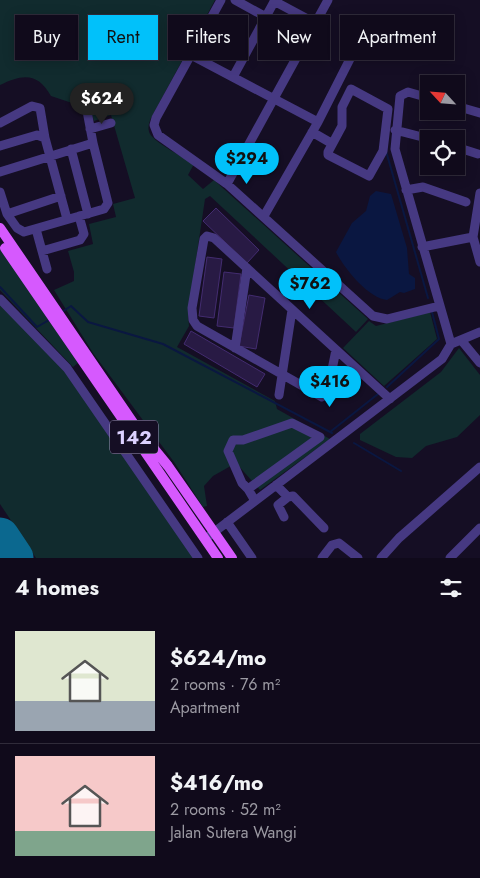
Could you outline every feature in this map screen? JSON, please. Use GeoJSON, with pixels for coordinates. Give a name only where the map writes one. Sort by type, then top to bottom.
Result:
{"type":"FeatureCollection","features":[{"type":"Feature","properties":{"kind":"main road","name":"142"},"geometry":{"type":"LineString","coordinates":[[0,228],[66,332],[204,540],[218,558]]}},
{"type":"Feature","properties":{"kind":"main road","name":"142"},"geometry":{"type":"LineString","coordinates":[[0,241],[52,310]]}},
{"type":"Feature","properties":{"kind":"main road","name":"142"},"geometry":{"type":"LineString","coordinates":[[66,332],[136,427],[168,466],[232,558]]}},
{"type":"Feature","properties":{"kind":"street"},"geometry":{"type":"LineString","coordinates":[[213,15],[221,0]]}},
{"type":"Feature","properties":{"kind":"street"},"geometry":{"type":"LineString","coordinates":[[235,0],[262,15]]}},
{"type":"Feature","properties":{"kind":"street"},"geometry":{"type":"LineString","coordinates":[[320,15],[328,0]]}},
{"type":"Feature","properties":{"kind":"street"},"geometry":{"type":"LineString","coordinates":[[267,15],[274,1],[299,15]]}},
{"type":"Feature","properties":{"kind":"street"},"geometry":{"type":"LineString","coordinates":[[233,77],[258,32]]}},
{"type":"Feature","properties":{"kind":"street"},"geometry":{"type":"LineString","coordinates":[[189,60],[156,118],[155,131],[158,135],[227,184],[264,216],[316,266],[377,318],[387,318],[440,306]]}},
{"type":"Feature","properties":{"kind":"street"},"geometry":{"type":"LineString","coordinates":[[199,60],[318,122]]}},
{"type":"Feature","properties":{"kind":"street"},"geometry":{"type":"LineString","coordinates":[[227,184],[296,60]]}},
{"type":"Feature","properties":{"kind":"street"},"geometry":{"type":"LineString","coordinates":[[264,216],[318,122],[349,60]]}},
{"type":"Feature","properties":{"kind":"street"},"geometry":{"type":"LineString","coordinates":[[351,88],[388,108],[383,151],[369,176],[328,155],[331,143],[342,126],[342,107],[351,88]]}},
{"type":"Feature","properties":{"kind":"street"},"geometry":{"type":"LineString","coordinates":[[420,95],[408,92],[400,96],[395,130],[395,149],[451,344]]}},
{"type":"Feature","properties":{"kind":"street"},"geometry":{"type":"LineString","coordinates":[[0,123],[32,106],[37,106],[42,110],[45,138],[67,220]]}},
{"type":"Feature","properties":{"kind":"street"},"geometry":{"type":"LineString","coordinates":[[465,109],[480,113]]}},
{"type":"Feature","properties":{"kind":"street"},"geometry":{"type":"LineString","coordinates":[[0,192],[7,214],[20,231],[36,229],[104,209],[108,203],[87,112]]}},
{"type":"Feature","properties":{"kind":"street"},"geometry":{"type":"LineString","coordinates":[[90,129],[110,123]]}},
{"type":"Feature","properties":{"kind":"street"},"geometry":{"type":"LineString","coordinates":[[395,130],[420,136]]}},
{"type":"Feature","properties":{"kind":"street"},"geometry":{"type":"LineString","coordinates":[[312,132],[331,143]]}},
{"type":"Feature","properties":{"kind":"street"},"geometry":{"type":"LineString","coordinates":[[0,146],[37,135],[45,138]]}},
{"type":"Feature","properties":{"kind":"street"},"geometry":{"type":"LineString","coordinates":[[0,172],[93,143]]}},
{"type":"Feature","properties":{"kind":"street"},"geometry":{"type":"LineString","coordinates":[[42,251],[83,238],[84,215],[71,149]]}},
{"type":"Feature","properties":{"kind":"street"},"geometry":{"type":"LineString","coordinates":[[465,150],[478,154]]}},
{"type":"Feature","properties":{"kind":"street"},"geometry":{"type":"LineString","coordinates":[[406,190],[423,187],[466,202]]}},
{"type":"Feature","properties":{"kind":"street"},"geometry":{"type":"LineString","coordinates":[[480,193],[473,237],[480,262]]}},
{"type":"Feature","properties":{"kind":"street"},"geometry":{"type":"LineString","coordinates":[[7,214],[61,196]]}},
{"type":"Feature","properties":{"kind":"street"},"geometry":{"type":"LineString","coordinates":[[36,229],[48,269]]}},
{"type":"Feature","properties":{"kind":"street"},"geometry":{"type":"LineString","coordinates":[[336,350],[327,394],[324,397],[202,330],[193,320],[192,308],[204,239],[207,236],[214,238],[390,399]]}},
{"type":"Feature","properties":{"kind":"street"},"geometry":{"type":"LineString","coordinates":[[422,247],[473,237]]}},
{"type":"Feature","properties":{"kind":"street"},"geometry":{"type":"LineString","coordinates":[[235,348],[247,268]]}},
{"type":"Feature","properties":{"kind":"street"},"geometry":{"type":"LineString","coordinates":[[0,299],[67,368],[198,558]]}},
{"type":"Feature","properties":{"kind":"street"},"geometry":{"type":"LineString","coordinates":[[279,395],[292,310]]}},
{"type":"Feature","properties":{"kind":"street"},"geometry":{"type":"LineString","coordinates":[[204,540],[442,359],[451,344],[480,332]]}},
{"type":"Feature","properties":{"kind":"street"},"geometry":{"type":"LineString","coordinates":[[461,340],[480,363]]}},
{"type":"Feature","properties":{"kind":"street"},"geometry":{"type":"LineString","coordinates":[[248,489],[320,437],[292,423],[243,440],[233,440],[228,450],[242,483],[255,501]]}},
{"type":"Feature","properties":{"kind":"street"},"geometry":{"type":"LineString","coordinates":[[381,558],[399,538],[477,470],[480,480]]}},
{"type":"Feature","properties":{"kind":"street"},"geometry":{"type":"LineString","coordinates":[[276,485],[288,498]]}},
{"type":"Feature","properties":{"kind":"street"},"geometry":{"type":"LineString","coordinates":[[284,517],[278,506],[292,496],[324,528]]}},
{"type":"Feature","properties":{"kind":"street"},"geometry":{"type":"LineString","coordinates":[[227,522],[252,558]]}},
{"type":"Feature","properties":{"kind":"street"},"geometry":{"type":"LineString","coordinates":[[450,558],[480,528]]}},
{"type":"Feature","properties":{"kind":"street"},"geometry":{"type":"LineString","coordinates":[[322,558],[332,545],[339,543],[358,558]]}},
{"type":"Feature","properties":{"kind":"green space"},"geometry":{"type":"Polygon","coordinates":[[[0,0],[215,0],[207,15],[168,15],[168,60],[182,60],[151,118],[148,128],[150,134],[164,146],[194,164],[188,175],[203,189],[214,180],[368,319],[356,332],[210,196],[205,199],[188,314],[189,326],[177,347],[275,401],[277,409],[330,439],[260,490],[236,463],[213,476],[204,486],[207,506],[203,507],[174,462],[93,353],[54,290],[74,281],[74,272],[68,251],[93,244],[89,224],[116,217],[113,204],[135,198],[111,115],[94,121],[90,109],[79,111],[75,104],[51,96],[41,83],[29,77],[22,77],[0,85],[0,0]]]}},
{"type":"Feature","properties":{"kind":"green space"},"geometry":{"type":"Polygon","coordinates":[[[0,248],[78,363],[73,367],[0,290],[0,248]]]}},
{"type":"Feature","properties":{"kind":"green space"},"geometry":{"type":"Polygon","coordinates":[[[0,304],[59,363],[195,558],[36,558],[0,504],[0,304]]]}},
{"type":"Feature","properties":{"kind":"green space"},"geometry":{"type":"Polygon","coordinates":[[[430,312],[437,339],[384,386],[343,348],[369,321],[376,326],[430,312]]]}},
{"type":"Feature","properties":{"kind":"green space"},"geometry":{"type":"Polygon","coordinates":[[[459,348],[480,375],[480,415],[457,437],[426,446],[412,458],[396,457],[360,440],[360,434],[441,372],[459,348]]]}},
{"type":"Feature","properties":{"kind":"water"},"geometry":{"type":"Polygon","coordinates":[[[376,191],[391,194],[407,248],[409,274],[415,278],[415,289],[404,293],[400,292],[387,300],[372,294],[357,281],[336,252],[352,223],[366,211],[370,196],[376,191]]]}},
{"type":"Feature","properties":{"kind":"building"},"geometry":{"type":"Polygon","coordinates":[[[216,208],[259,250],[247,263],[203,221],[216,208]]]}},
{"type":"Feature","properties":{"kind":"building"},"geometry":{"type":"Polygon","coordinates":[[[207,257],[222,259],[214,318],[199,316],[207,257]]]}},
{"type":"Feature","properties":{"kind":"building"},"geometry":{"type":"Polygon","coordinates":[[[224,272],[241,274],[234,328],[217,326],[224,272]]]}},
{"type":"Feature","properties":{"kind":"building"},"geometry":{"type":"Polygon","coordinates":[[[249,295],[265,298],[256,349],[239,346],[249,295]]]}},
{"type":"Feature","properties":{"kind":"building"},"geometry":{"type":"Polygon","coordinates":[[[191,331],[265,374],[257,387],[184,344],[191,331]]]}},
{"type":"Feature","properties":{"kind":"waterway"},"geometry":{"type":"LineString","coordinates":[[386,151],[428,298]]}},
{"type":"Feature","properties":{"kind":"waterway"},"geometry":{"type":"LineString","coordinates":[[0,287],[37,327],[49,320]]}},
{"type":"Feature","properties":{"kind":"waterway"},"geometry":{"type":"LineString","coordinates":[[62,312],[71,306],[88,322],[163,344],[332,433]]}},
{"type":"Feature","properties":{"kind":"waterway"},"geometry":{"type":"LineString","coordinates":[[387,387],[439,339],[432,312]]}},
{"type":"Feature","properties":{"kind":"waterway"},"geometry":{"type":"LineString","coordinates":[[330,432],[378,394]]}},
{"type":"Feature","properties":{"kind":"waterway"},"geometry":{"type":"LineString","coordinates":[[354,443],[401,471]]}},
{"type":"Feature","properties":{"kind":"runway"},"geometry":{"type":"LineString","coordinates":[[0,537],[14,558]]}}]}
